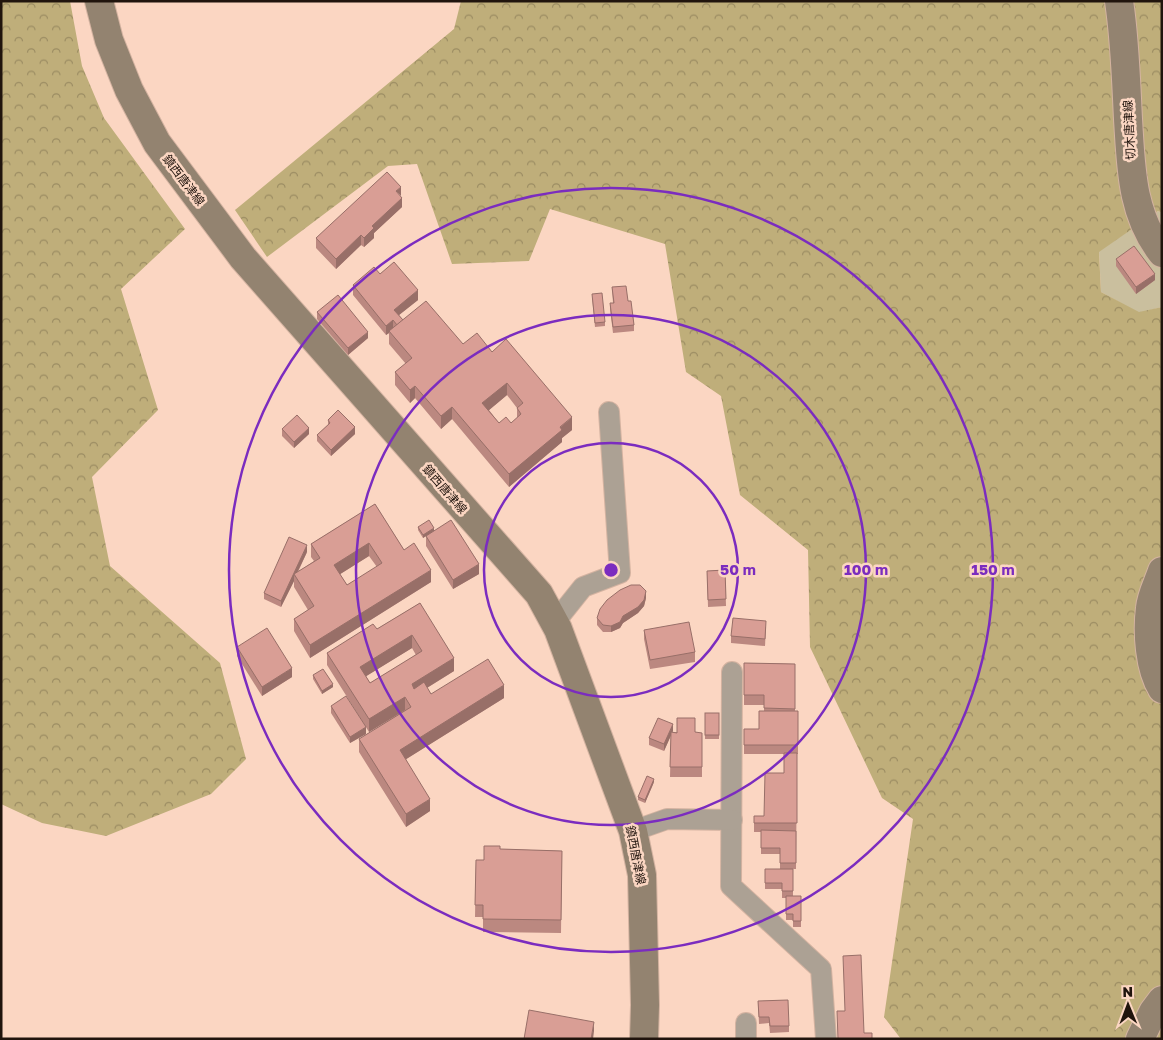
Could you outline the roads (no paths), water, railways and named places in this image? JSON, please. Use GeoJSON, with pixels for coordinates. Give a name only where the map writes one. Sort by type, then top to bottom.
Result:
{"type":"FeatureCollection","features":[{"type":"Feature","properties":{"kind":"main road","name":"鎮西唐津線"},"geometry":{"type":"LineString","coordinates":[[98,1],[109,40],[129,90],[157,143],[243,258],[539,594],[555,622],[633,832],[642,875],[644,1039]]}},
{"type":"Feature","properties":{"kind":"main road","name":"切木唐津線"},"geometry":{"type":"LineString","coordinates":[[1119,1],[1123,29],[1131,176],[1138,212],[1153,242],[1162,253]]}},
{"type":"Feature","properties":{"kind":"main road"},"geometry":{"type":"LineString","coordinates":[[1162,571],[1150,608],[1150,651],[1158,682],[1162,689]]}},
{"type":"Feature","properties":{"kind":"main road"},"geometry":{"type":"LineString","coordinates":[[1140,1039],[1153,1012],[1162,1000]]}},
{"type":"Feature","properties":{"kind":"street"},"geometry":{"type":"LineString","coordinates":[[555,622],[583,587],[620,573],[609,412]]}},
{"type":"Feature","properties":{"kind":"street"},"geometry":{"type":"LineString","coordinates":[[732,672],[731,886],[821,969],[826,1039]]}},
{"type":"Feature","properties":{"kind":"street"},"geometry":{"type":"LineString","coordinates":[[633,832],[667,819],[732,820]]}}]}
